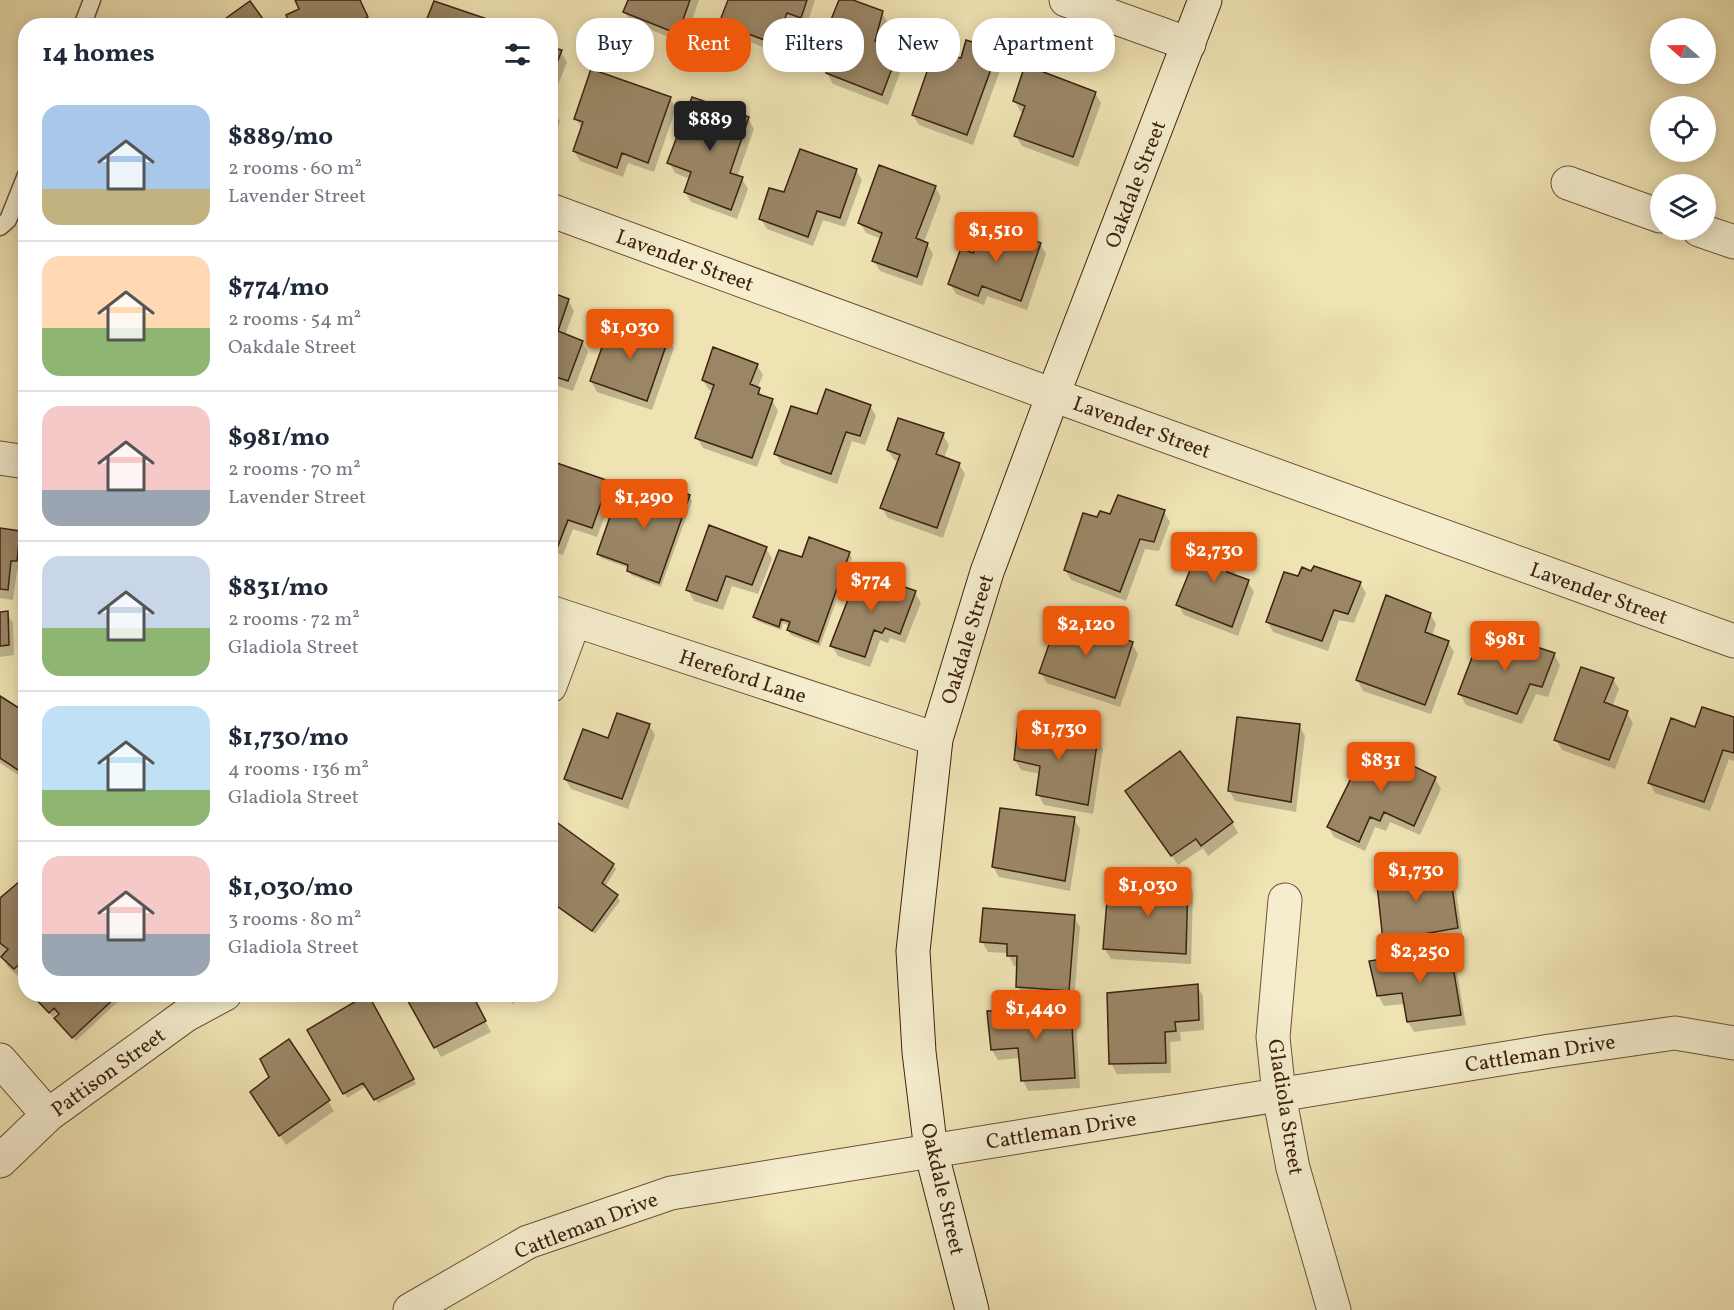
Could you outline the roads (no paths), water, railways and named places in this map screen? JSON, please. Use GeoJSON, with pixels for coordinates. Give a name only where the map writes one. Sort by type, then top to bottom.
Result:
{"type":"FeatureCollection","features":[{"type":"Feature","properties":{"kind":"street"},"geometry":{"type":"LineString","coordinates":[[1066,0],[1188,44]]}},
{"type":"Feature","properties":{"kind":"street","name":"Oakdale Street"},"geometry":{"type":"LineString","coordinates":[[972,1310],[931,1151],[920,1052],[913,951],[936,739],[987,572],[1205,0]]}},
{"type":"Feature","properties":{"kind":"street"},"geometry":{"type":"LineString","coordinates":[[1568,183],[1650,212]]}},
{"type":"Feature","properties":{"kind":"street","name":"Lavender Street"},"geometry":{"type":"LineString","coordinates":[[558,213],[1734,641]]}},
{"type":"Feature","properties":{"kind":"street"},"geometry":{"type":"LineString","coordinates":[[1716,236],[1734,242]]}},
{"type":"Feature","properties":{"kind":"street"},"geometry":{"type":"LineString","coordinates":[[558,639],[562,616]]}},
{"type":"Feature","properties":{"kind":"street","name":"Hereford Lane"},"geometry":{"type":"LineString","coordinates":[[562,616],[936,739]]}},
{"type":"Feature","properties":{"kind":"street","name":"Gladiola Street"},"geometry":{"type":"LineString","coordinates":[[1285,900],[1273,1037],[1279,1095],[1293,1168],[1334,1310]]}},
{"type":"Feature","properties":{"kind":"street","name":"Pattison Street"},"geometry":{"type":"LineString","coordinates":[[0,1161],[48,1115],[186,1015],[210,1002]]}},
{"type":"Feature","properties":{"kind":"street","name":"Cattleman Drive"},"geometry":{"type":"LineString","coordinates":[[410,1310],[528,1242],[671,1193],[1550,1051],[1675,1033],[1734,1043]]}},
{"type":"Feature","properties":{"kind":"street"},"geometry":{"type":"LineString","coordinates":[[0,1060],[48,1115]]}},
{"type":"Feature","properties":{"kind":"lane"},"geometry":{"type":"LineString","coordinates":[[85,18],[92,0]]}},
{"type":"Feature","properties":{"kind":"lane"},"geometry":{"type":"LineString","coordinates":[[0,228],[8,220],[18,195]]}}]}
